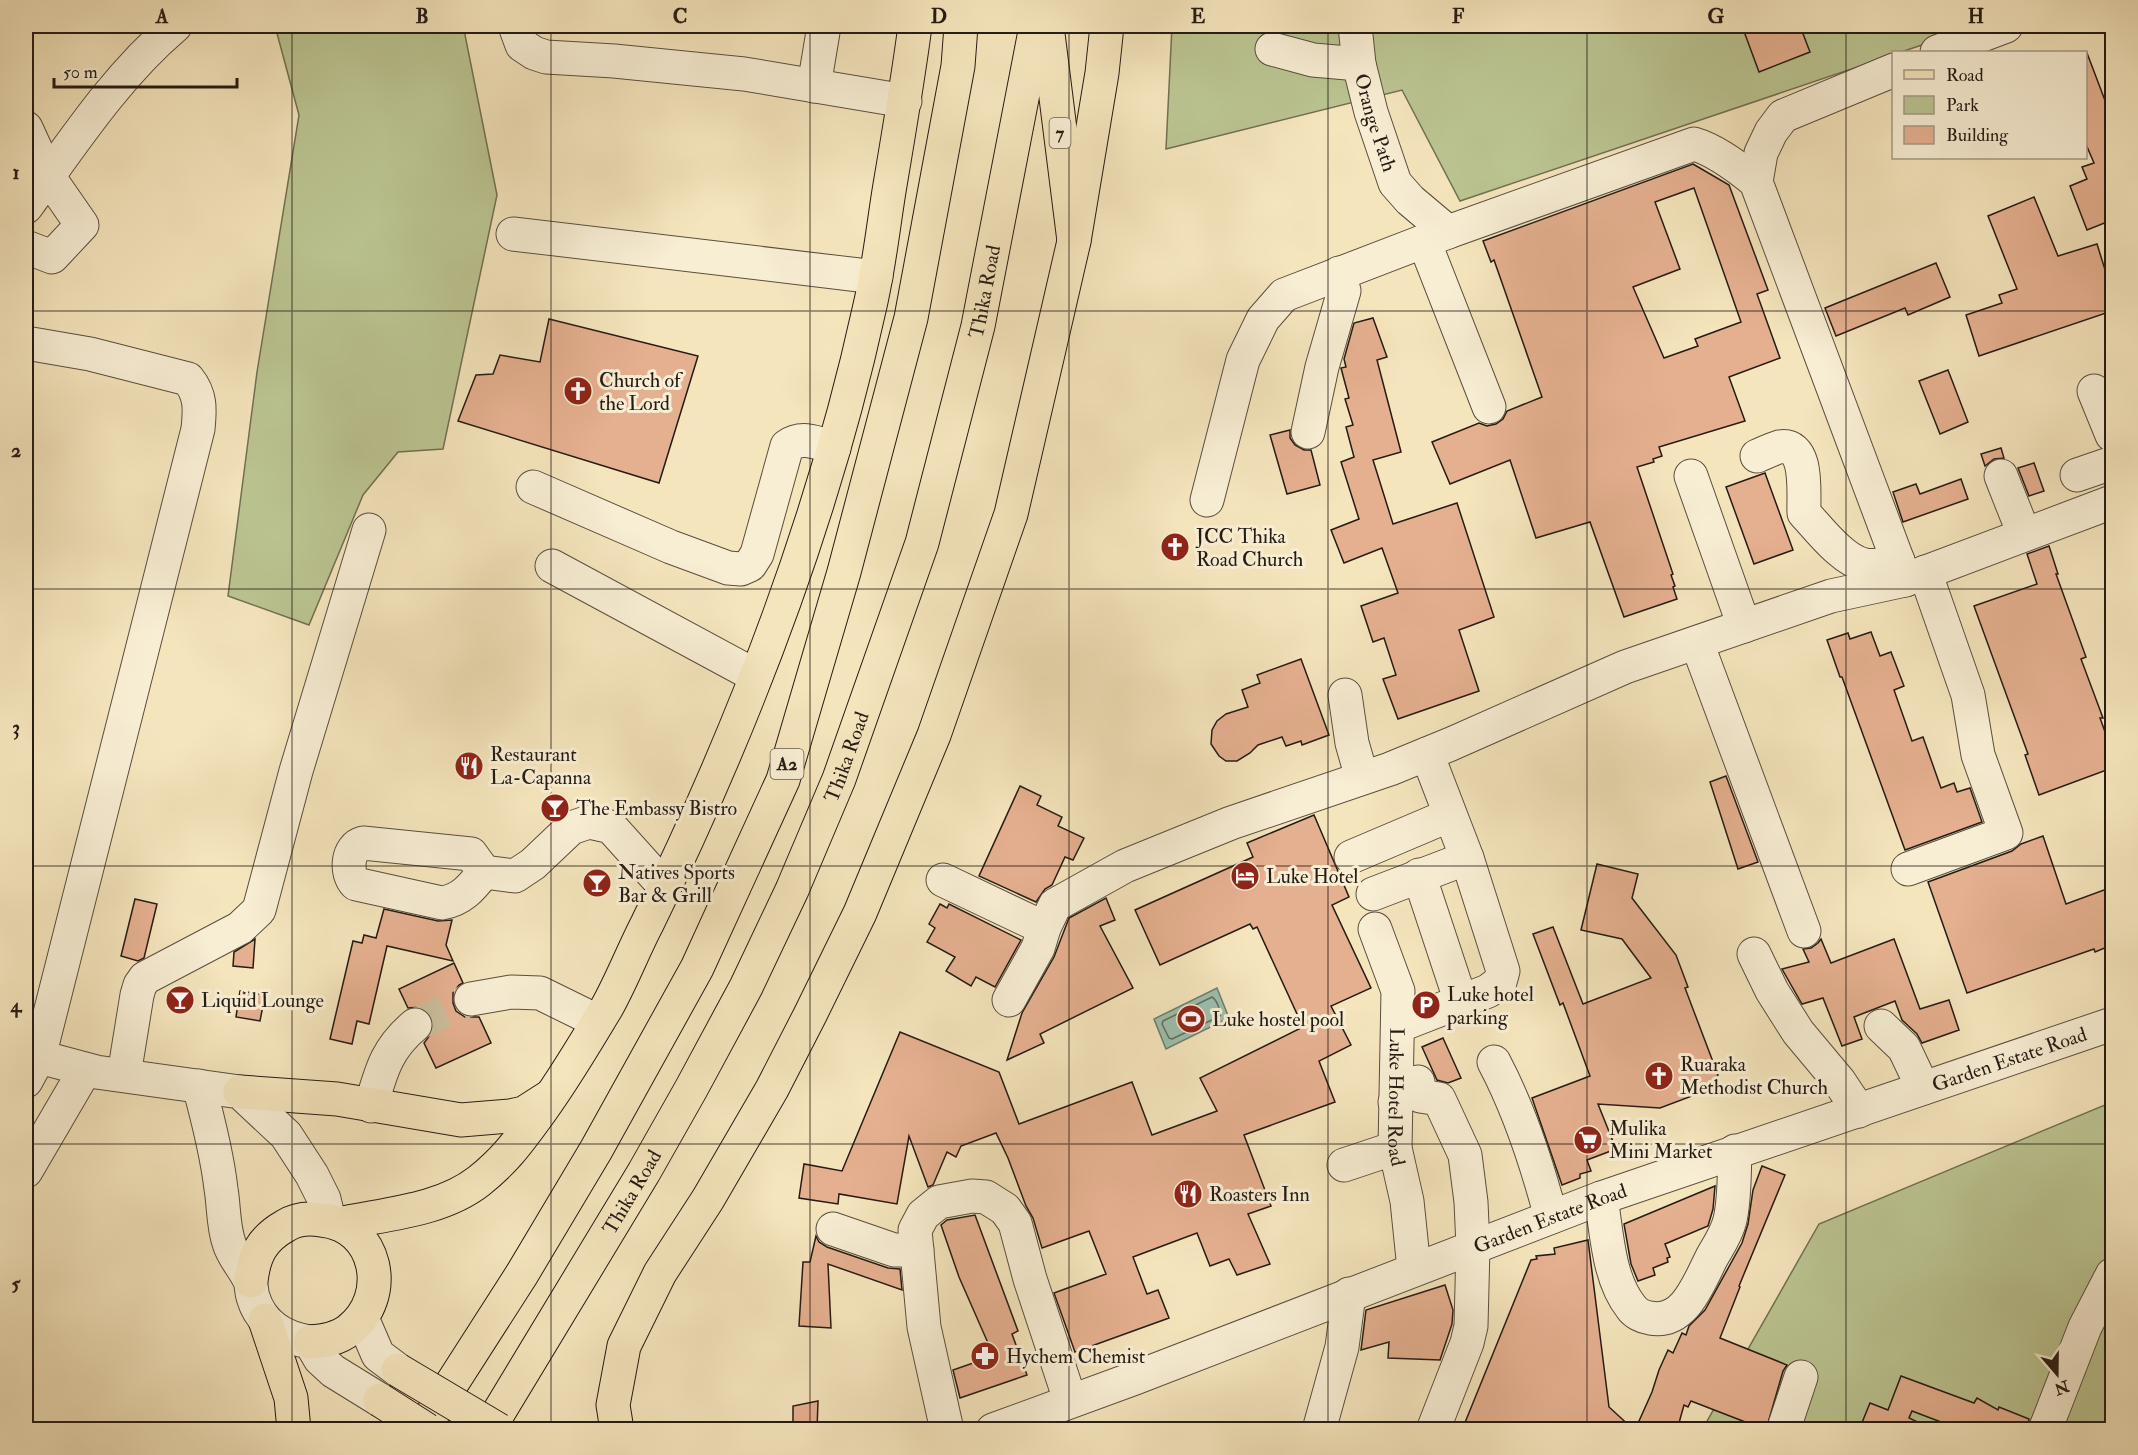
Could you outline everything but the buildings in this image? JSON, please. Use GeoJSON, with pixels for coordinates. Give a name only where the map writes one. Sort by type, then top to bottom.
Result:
{"type":"FeatureCollection","features":[{"type":"Feature","properties":{"kind":"main road"},"geometry":{"type":"LineString","coordinates":[[251,1281],[253,1262],[262,1246],[275,1232],[291,1222],[310,1219],[334,1222],[420,1207],[442,1201],[466,1190],[509,1155],[555,1092],[608,1005],[700,813],[774,632],[811,526],[857,364],[876,277],[915,26]]}},
{"type":"Feature","properties":{"kind":"main road","name":"A2"},"geometry":{"type":"LineString","coordinates":[[422,1430],[528,1264],[596,1150],[697,968],[783,780],[844,572],[911,318],[958,66],[961,26]]}},
{"type":"Feature","properties":{"kind":"main road","name":"Thika Road"},"geometry":{"type":"LineString","coordinates":[[488,1430],[644,1172],[708,1058],[792,890],[839,779],[922,543],[928,520],[978,326],[1035,26]]}},
{"type":"Feature","properties":{"kind":"main road","name":"7"},"geometry":{"type":"LineString","coordinates":[[1047,26],[1074,241]]}},
{"type":"Feature","properties":{"kind":"main road"},"geometry":{"type":"LineString","coordinates":[[617,1430],[613,1405],[624,1346],[660,1273],[708,1199],[772,1089],[810,1015],[860,913],[934,735],[1011,514],[1074,241],[1102,73],[1107,26]]}},
{"type":"Feature","properties":{"kind":"main road"},"geometry":{"type":"LineString","coordinates":[[240,1092],[312,1096],[461,1120],[480,1120],[524,1113],[555,1092]]}},
{"type":"Feature","properties":{"kind":"main road"},"geometry":{"type":"LineString","coordinates":[[310,1342],[329,1340],[348,1332],[362,1318],[375,1290],[375,1274],[371,1258],[363,1244],[352,1232],[334,1222]]}},
{"type":"Feature","properties":{"kind":"main road"},"geometry":{"type":"LineString","coordinates":[[265,1320],[291,1398],[294,1430]]}},
{"type":"Feature","properties":{"kind":"main road"},"geometry":{"type":"LineString","coordinates":[[398,1370],[499,1430]]}},
{"type":"Feature","properties":{"kind":"main road"},"geometry":{"type":"LineString","coordinates":[[380,1400],[427,1430]]}},
{"type":"Feature","properties":{"kind":"street"},"geometry":{"type":"LineString","coordinates":[[26,207],[96,109],[153,44],[176,26]]}},
{"type":"Feature","properties":{"kind":"street"},"geometry":{"type":"LineString","coordinates":[[515,26],[522,45],[546,57],[614,61],[744,74],[905,101]]}},
{"type":"Feature","properties":{"kind":"street"},"geometry":{"type":"LineString","coordinates":[[814,86],[824,26]]}},
{"type":"Feature","properties":{"kind":"street","name":"Orange Path"},"geometry":{"type":"LineString","coordinates":[[1355,26],[1359,64],[1375,124],[1395,183],[1436,236]]}},
{"type":"Feature","properties":{"kind":"street"},"geometry":{"type":"LineString","coordinates":[[1940,51],[2006,26]]}},
{"type":"Feature","properties":{"kind":"street"},"geometry":{"type":"LineString","coordinates":[[1272,49],[1313,60],[1359,64]]}},
{"type":"Feature","properties":{"kind":"street"},"geometry":{"type":"LineString","coordinates":[[1756,182],[1761,153],[1771,132],[1783,116],[1892,70]]}},
{"type":"Feature","properties":{"kind":"street"},"geometry":{"type":"LineString","coordinates":[[26,128],[48,176],[82,225],[52,257],[26,247]]}},
{"type":"Feature","properties":{"kind":"street"},"geometry":{"type":"LineString","coordinates":[[1207,500],[1243,360],[1263,319],[1279,299],[1289,292],[1436,236],[1695,144],[1709,148],[1716,155],[1737,166],[1756,182],[1910,571],[1968,695],[1978,755],[2006,833],[1908,869]]}},
{"type":"Feature","properties":{"kind":"street"},"geometry":{"type":"LineString","coordinates":[[513,234],[876,277]]}},
{"type":"Feature","properties":{"kind":"street"},"geometry":{"type":"LineString","coordinates":[[1436,236],[1489,407]]}},
{"type":"Feature","properties":{"kind":"street"},"geometry":{"type":"LineString","coordinates":[[1308,432],[1322,367],[1344,291],[1339,273]]}},
{"type":"Feature","properties":{"kind":"street"},"geometry":{"type":"LineString","coordinates":[[26,343],[90,354],[188,379],[196,388],[200,405],[195,440],[30,1064],[240,1092],[286,1135],[312,1175],[334,1222]]}},
{"type":"Feature","properties":{"kind":"street"},"geometry":{"type":"LineString","coordinates":[[2094,391],[2112,435]]}},
{"type":"Feature","properties":{"kind":"street"},"geometry":{"type":"LineString","coordinates":[[533,487],[671,547],[728,568],[741,569],[750,565],[757,554],[787,446],[794,441],[804,440],[834,448]]}},
{"type":"Feature","properties":{"kind":"street"},"geometry":{"type":"LineString","coordinates":[[1757,456],[1781,447],[1787,447],[1798,454],[1803,466],[1804,513],[1852,561],[1910,571]]}},
{"type":"Feature","properties":{"kind":"street"},"geometry":{"type":"LineString","coordinates":[[2077,475],[2112,463]]}},
{"type":"Feature","properties":{"kind":"street"},"geometry":{"type":"LineString","coordinates":[[1691,476],[1744,626]]}},
{"type":"Feature","properties":{"kind":"street"},"geometry":{"type":"LineString","coordinates":[[2001,476],[2024,534]]}},
{"type":"Feature","properties":{"kind":"street"},"geometry":{"type":"LineString","coordinates":[[1009,1000],[1038,948],[1055,905],[1125,866],[1231,823],[1427,754],[1625,667],[1831,596],[1868,587],[2112,502]]}},
{"type":"Feature","properties":{"kind":"street"},"geometry":{"type":"LineString","coordinates":[[124,1075],[137,995],[145,978],[240,928],[259,910],[296,771],[369,530]]}},
{"type":"Feature","properties":{"kind":"street"},"geometry":{"type":"LineString","coordinates":[[552,566],[756,676]]}},
{"type":"Feature","properties":{"kind":"street"},"geometry":{"type":"LineString","coordinates":[[1697,643],[1804,931]]}},
{"type":"Feature","properties":{"kind":"street"},"geometry":{"type":"LineString","coordinates":[[1345,695],[1352,743],[1362,778]]}},
{"type":"Feature","properties":{"kind":"street"},"geometry":{"type":"LineString","coordinates":[[1398,1026],[1496,986],[1500,982],[1503,970],[1467,858],[1427,754]]}},
{"type":"Feature","properties":{"kind":"street"},"geometry":{"type":"LineString","coordinates":[[1351,857],[1450,815]]}},
{"type":"Feature","properties":{"kind":"street"},"geometry":{"type":"LineString","coordinates":[[484,872],[515,876],[533,864],[571,828],[589,822],[611,826],[665,887]]}},
{"type":"Feature","properties":{"kind":"street"},"geometry":{"type":"LineString","coordinates":[[1373,894],[1467,858]]}},
{"type":"Feature","properties":{"kind":"street"},"geometry":{"type":"LineString","coordinates":[[1419,875],[1461,1002]]}},
{"type":"Feature","properties":{"kind":"street"},"geometry":{"type":"LineString","coordinates":[[943,880],[1044,928]]}},
{"type":"Feature","properties":{"kind":"street","name":"Luke Hotel Road"},"geometry":{"type":"LineString","coordinates":[[1376,929],[1398,991],[1395,1148],[1407,1201],[1414,1269]]}},
{"type":"Feature","properties":{"kind":"street"},"geometry":{"type":"LineString","coordinates":[[1754,954],[1772,991],[1798,1032],[1839,1081],[1859,1111]]}},
{"type":"Feature","properties":{"kind":"street"},"geometry":{"type":"LineString","coordinates":[[471,999],[510,992],[540,993],[597,1021]]}},
{"type":"Feature","properties":{"kind":"street","name":"Garden Estate Road"},"geometry":{"type":"LineString","coordinates":[[993,1430],[1135,1378],[1601,1198],[2112,1024]]}},
{"type":"Feature","properties":{"kind":"street"},"geometry":{"type":"LineString","coordinates":[[371,1106],[384,1063],[395,1046],[415,1025]]}},
{"type":"Feature","properties":{"kind":"street"},"geometry":{"type":"LineString","coordinates":[[1881,1026],[1904,1048],[1923,1088]]}},
{"type":"Feature","properties":{"kind":"street"},"geometry":{"type":"LineString","coordinates":[[1494,1062],[1516,1109],[1537,1165],[1551,1217]]}},
{"type":"Feature","properties":{"kind":"street"},"geometry":{"type":"LineString","coordinates":[[26,1171],[85,1070]]}},
{"type":"Feature","properties":{"kind":"street"},"geometry":{"type":"LineString","coordinates":[[1395,1102],[1418,1082],[1420,1096],[1439,1100],[1466,1155],[1473,1247],[1469,1335],[1433,1430]]}},
{"type":"Feature","properties":{"kind":"street"},"geometry":{"type":"LineString","coordinates":[[199,1086],[217,1165],[228,1240],[233,1254],[251,1281],[252,1295],[265,1320],[285,1336],[310,1342],[320,1359],[333,1371],[380,1400]]}},
{"type":"Feature","properties":{"kind":"street"},"geometry":{"type":"LineString","coordinates":[[1344,1165],[1395,1148]]}},
{"type":"Feature","properties":{"kind":"street"},"geometry":{"type":"LineString","coordinates":[[1601,1198],[1611,1263],[1620,1289],[1632,1309],[1645,1317],[1661,1321],[1675,1315],[1684,1306],[1704,1276],[1721,1241],[1730,1220],[1736,1151]]}},
{"type":"Feature","properties":{"kind":"street"},"geometry":{"type":"LineString","coordinates":[[947,1430],[924,1327],[915,1230],[923,1215],[939,1202],[972,1196],[986,1197],[1005,1209],[1014,1223],[1070,1400]]}},
{"type":"Feature","properties":{"kind":"street"},"geometry":{"type":"LineString","coordinates":[[833,1229],[894,1250],[917,1251]]}},
{"type":"Feature","properties":{"kind":"street"},"geometry":{"type":"LineString","coordinates":[[2045,1430],[2085,1327],[2112,1275]]}},
{"type":"Feature","properties":{"kind":"street"},"geometry":{"type":"LineString","coordinates":[[1319,1430],[1342,1347],[1349,1294]]}},
{"type":"Feature","properties":{"kind":"street"},"geometry":{"type":"LineString","coordinates":[[362,1318],[378,1355],[398,1370]]}},
{"type":"Feature","properties":{"kind":"street"},"geometry":{"type":"LineString","coordinates":[[1786,1430],[1785,1425],[1801,1377]]}},
{"type":"Feature","properties":{"kind":"green space"},"geometry":{"type":"Polygon","coordinates":[[[275,26],[465,26],[497,195],[443,449],[398,452],[363,495],[309,625],[228,596],[257,372],[299,115],[275,26]]]}},
{"type":"Feature","properties":{"kind":"green space"},"geometry":{"type":"Polygon","coordinates":[[[1172,26],[1948,26],[1952,35],[1904,51],[1892,51],[1892,55],[1460,201],[1402,90],[1166,149],[1172,26]]]}},
{"type":"Feature","properties":{"kind":"green space"},"geometry":{"type":"Polygon","coordinates":[[[2112,1102],[2112,1429],[1702,1430],[1819,1224],[2112,1102]]]}},
{"type":"Feature","properties":{"kind":"water","name":"Luke hostel pool"},"geometry":{"type":"Polygon","coordinates":[[[1217,988],[1229,1018],[1166,1049],[1154,1019],[1217,988]]]}},
{"type":"Feature","properties":{"kind":"tunnel"},"geometry":{"type":"LineString","coordinates":[[415,1025],[471,999]]}},
{"type":"Feature","properties":{"kind":"place","name":"Church of the Lord"},"geometry":{"type":"Point","coordinates":[578,391]}},
{"type":"Feature","properties":{"kind":"place","name":"JCC Thika Road Church"},"geometry":{"type":"Point","coordinates":[1175,547]}},
{"type":"Feature","properties":{"kind":"place","name":"Restaurant La-Capanna"},"geometry":{"type":"Point","coordinates":[469,766]}},
{"type":"Feature","properties":{"kind":"place","name":"The Embassy Bistro"},"geometry":{"type":"Point","coordinates":[555,808]}},
{"type":"Feature","properties":{"kind":"place","name":"Luke Hotel"},"geometry":{"type":"Point","coordinates":[1245,876]}},
{"type":"Feature","properties":{"kind":"place","name":"Natives Sports Bar & Grill"},"geometry":{"type":"Point","coordinates":[597,883]}},
{"type":"Feature","properties":{"kind":"place","name":"Liquid Lounge"},"geometry":{"type":"Point","coordinates":[180,1000]}},
{"type":"Feature","properties":{"kind":"place","name":"Luke hotel parking"},"geometry":{"type":"Point","coordinates":[1426,1005]}},
{"type":"Feature","properties":{"kind":"place","name":"Luke hostel pool"},"geometry":{"type":"Point","coordinates":[1191,1019]}},
{"type":"Feature","properties":{"kind":"place","name":"Ruaraka Methodist Church"},"geometry":{"type":"Point","coordinates":[1659,1076]}},
{"type":"Feature","properties":{"kind":"place","name":"Mulika Mini Market"},"geometry":{"type":"Point","coordinates":[1588,1140]}},
{"type":"Feature","properties":{"kind":"place","name":"Roasters Inn"},"geometry":{"type":"Point","coordinates":[1188,1194]}},
{"type":"Feature","properties":{"kind":"place","name":"Hychem Chemist"},"geometry":{"type":"Point","coordinates":[985,1356]}}]}
